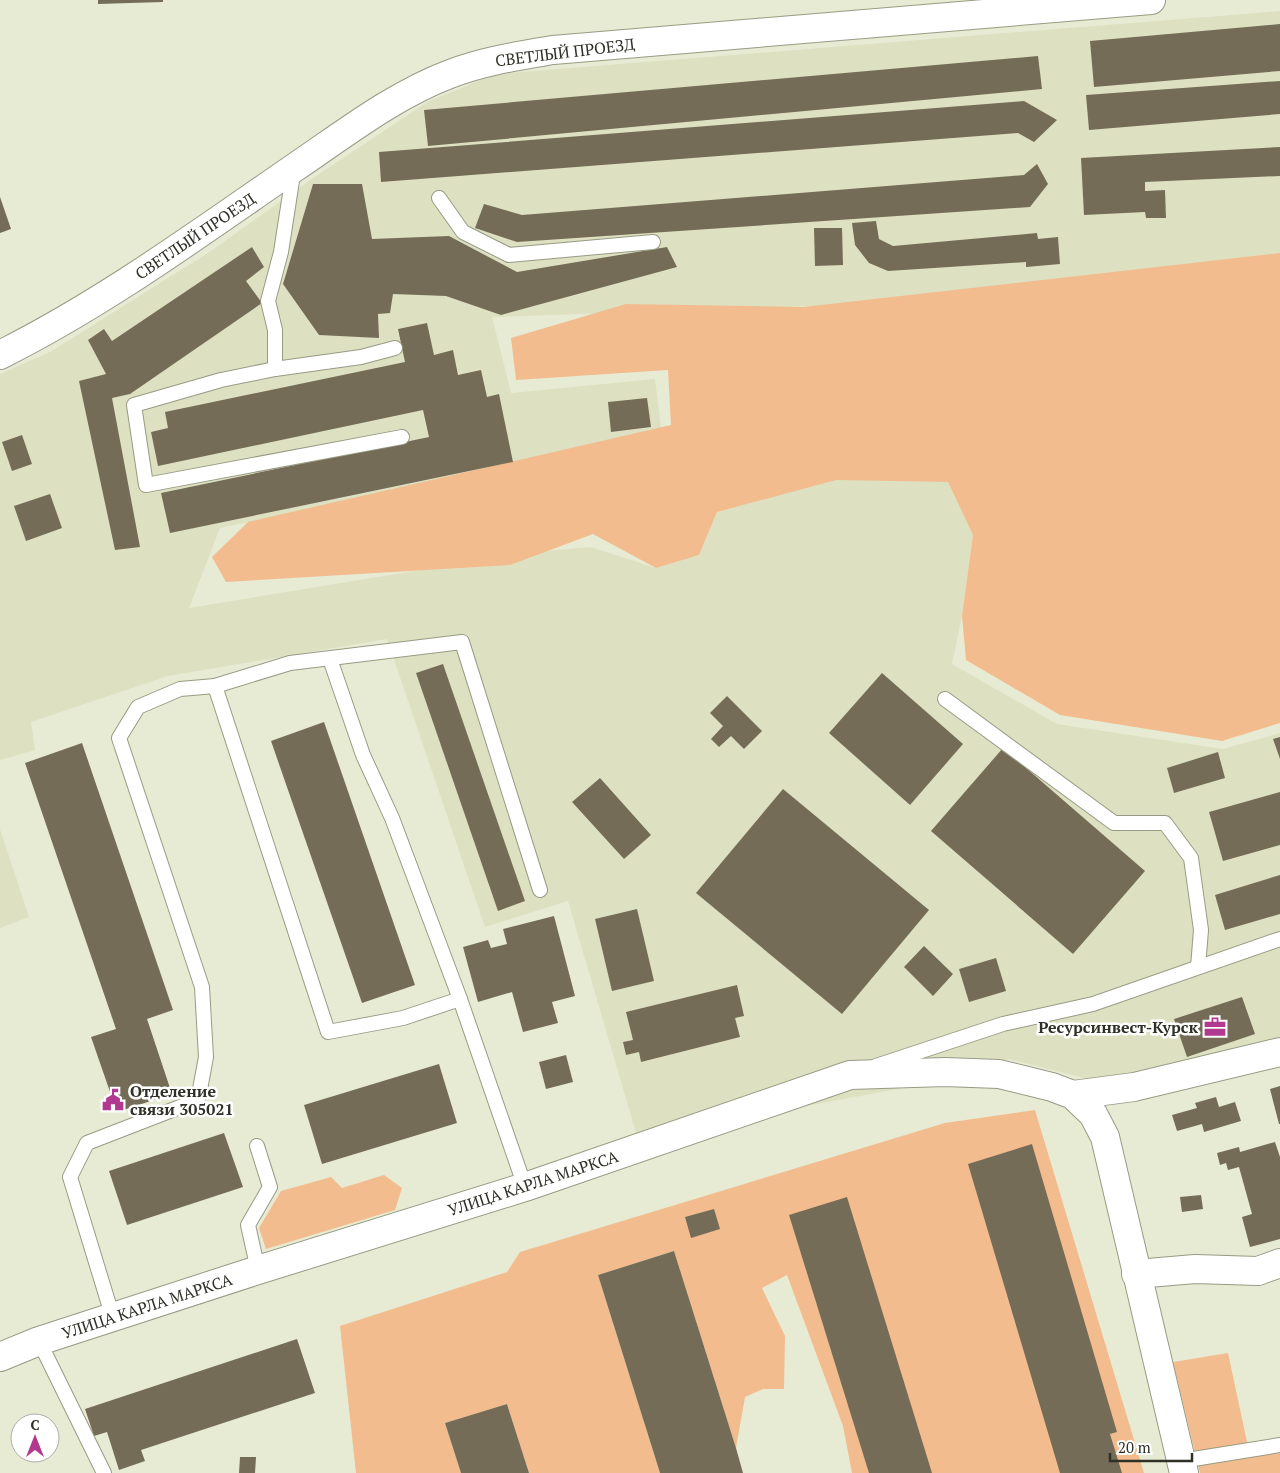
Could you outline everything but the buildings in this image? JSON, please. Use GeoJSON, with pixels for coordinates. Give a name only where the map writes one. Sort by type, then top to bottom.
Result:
{"type":"FeatureCollection","features":[{"type":"Feature","properties":{"kind":"street","name":"СВЕТЛЫЙ ПРОЕЗД"},"geometry":{"type":"LineString","coordinates":[[0,355],[95,304],[294,168],[405,95],[449,74],[492,60],[553,50],[1151,0]]}},
{"type":"Feature","properties":{"kind":"street","name":"УЛИЦА КАРЛА МАРКСА"},"geometry":{"type":"LineString","coordinates":[[1073,1095],[1134,1087],[1280,1052]]}},
{"type":"Feature","properties":{"kind":"street","name":"УЛИЦА КАРЛА МАРКСА"},"geometry":{"type":"LineString","coordinates":[[0,1357],[39,1341],[258,1270],[525,1187],[850,1075],[945,1072],[999,1074],[1052,1087],[1073,1095],[1093,1114],[1106,1136],[1136,1274],[1182,1467]]}},
{"type":"Feature","properties":{"kind":"street"},"geometry":{"type":"LineString","coordinates":[[1136,1274],[1195,1269],[1258,1271],[1280,1263]]}},
{"type":"Feature","properties":{"kind":"lane"},"geometry":{"type":"LineString","coordinates":[[275,369],[275,330],[268,301],[281,252],[294,168]]}},
{"type":"Feature","properties":{"kind":"lane"},"geometry":{"type":"LineString","coordinates":[[439,198],[463,232],[509,256],[653,242]]}},
{"type":"Feature","properties":{"kind":"lane"},"geometry":{"type":"LineString","coordinates":[[395,348],[360,357],[275,369],[221,380],[134,405],[146,486],[402,436]]}},
{"type":"Feature","properties":{"kind":"lane"},"geometry":{"type":"LineString","coordinates":[[113,1318],[70,1177],[87,1143],[198,1100],[206,1057],[202,987],[119,738],[138,707],[180,689],[215,686],[290,663],[462,642],[540,890]]}},
{"type":"Feature","properties":{"kind":"lane"},"geometry":{"type":"LineString","coordinates":[[330,659],[362,755],[392,818],[460,999],[525,1187]]}},
{"type":"Feature","properties":{"kind":"lane"},"geometry":{"type":"LineString","coordinates":[[215,686],[328,1032],[402,1018],[460,999]]}},
{"type":"Feature","properties":{"kind":"lane"},"geometry":{"type":"LineString","coordinates":[[945,699],[1114,823],[1165,823],[1191,858],[1201,930],[1198,967]]}},
{"type":"Feature","properties":{"kind":"lane"},"geometry":{"type":"LineString","coordinates":[[850,1075],[1002,1024],[1093,1004],[1280,939]]}},
{"type":"Feature","properties":{"kind":"lane"},"geometry":{"type":"LineString","coordinates":[[257,1146],[270,1187],[248,1225],[258,1270]]}},
{"type":"Feature","properties":{"kind":"lane"},"geometry":{"type":"LineString","coordinates":[[39,1341],[104,1473]]}},
{"type":"Feature","properties":{"kind":"lane"},"geometry":{"type":"LineString","coordinates":[[1182,1467],[1280,1445]]}},
{"type":"Feature","properties":{"kind":"shaded area"},"geometry":{"type":"Polygon","coordinates":[[[1280,11],[1280,263],[991,300],[492,317],[511,393],[655,379],[662,436],[220,528],[189,608],[530,552],[591,547],[656,568],[699,555],[717,512],[836,479],[948,482],[973,535],[962,616],[952,664],[1057,724],[1223,749],[1280,733],[1280,1064],[1110,1104],[1103,1083],[1009,1059],[919,1085],[785,1110],[639,1143],[568,901],[485,927],[387,639],[168,676],[31,722],[35,750],[0,760],[0,374],[50,352],[208,253],[313,178],[429,101],[496,74],[1280,11]]]}},
{"type":"Feature","properties":{"kind":"shaded area"},"geometry":{"type":"Polygon","coordinates":[[[1280,253],[1280,723],[1222,741],[1060,715],[966,660],[962,616],[973,535],[948,482],[836,480],[717,512],[699,555],[656,568],[593,534],[510,565],[226,582],[212,557],[248,522],[671,425],[668,370],[516,380],[511,338],[626,304],[803,307],[1280,253]]]}},
{"type":"Feature","properties":{"kind":"shaded area"},"geometry":{"type":"Polygon","coordinates":[[[0,829],[29,917],[0,928],[0,829]]]}},
{"type":"Feature","properties":{"kind":"shaded area"},"geometry":{"type":"Polygon","coordinates":[[[1035,1110],[1144,1473],[852,1473],[843,1426],[787,1275],[762,1288],[785,1336],[784,1389],[763,1389],[745,1397],[736,1448],[674,1251],[598,1275],[660,1473],[529,1473],[507,1404],[445,1423],[461,1473],[356,1473],[340,1326],[507,1272],[520,1252],[945,1123],[1035,1110]]]}},
{"type":"Feature","properties":{"kind":"shaded area"},"geometry":{"type":"Polygon","coordinates":[[[384,1175],[402,1188],[395,1210],[266,1249],[259,1228],[281,1191],[331,1177],[342,1188],[384,1175]]]}},
{"type":"Feature","properties":{"kind":"shaded area"},"geometry":{"type":"Polygon","coordinates":[[[1228,1353],[1250,1456],[1280,1453],[1280,1473],[1200,1473],[1173,1362],[1228,1353]]]}},
{"type":"Feature","properties":{"kind":"place","name":"Ресурсинвест-Курск"},"geometry":{"type":"Point","coordinates":[1215,1027]}},
{"type":"Feature","properties":{"kind":"place","name":"Отделение связи 305021"},"geometry":{"type":"Point","coordinates":[113,1100]}}]}
